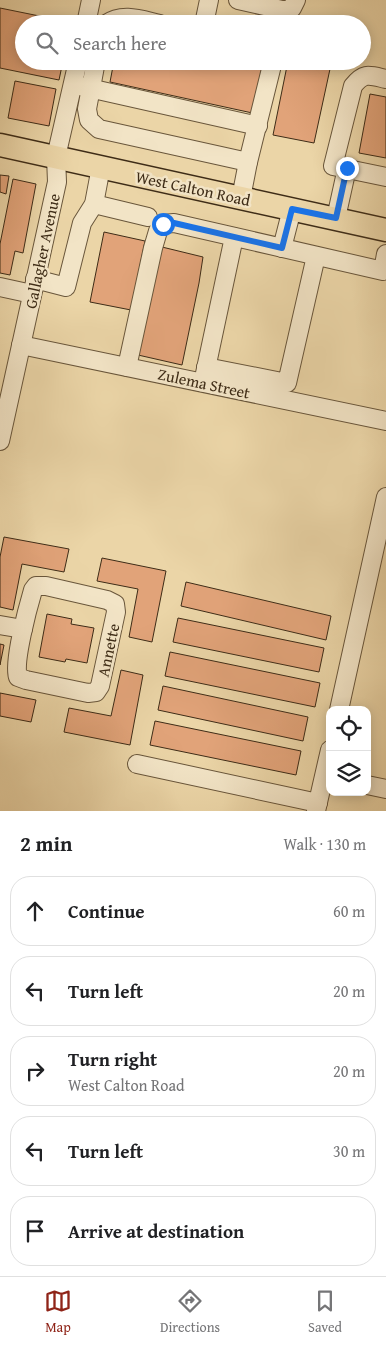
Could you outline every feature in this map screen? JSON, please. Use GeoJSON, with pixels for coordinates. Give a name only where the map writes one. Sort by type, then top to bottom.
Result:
{"type":"FeatureCollection","features":[{"type":"Feature","properties":{"kind":"main road","name":"West Calton Road"},"geometry":{"type":"LineString","coordinates":[[0,145],[386,230]]}},
{"type":"Feature","properties":{"kind":"street"},"geometry":{"type":"LineString","coordinates":[[88,15],[91,0]]}},
{"type":"Feature","properties":{"kind":"street"},"geometry":{"type":"LineString","coordinates":[[206,15],[209,0]]}},
{"type":"Feature","properties":{"kind":"street"},"geometry":{"type":"LineString","coordinates":[[238,0],[282,10],[294,4]]}},
{"type":"Feature","properties":{"kind":"street","name":"Gallagher Avenue"},"geometry":{"type":"LineString","coordinates":[[0,441],[3,411],[21,345],[57,182],[56,158],[76,70]]}},
{"type":"Feature","properties":{"kind":"street"},"geometry":{"type":"LineString","coordinates":[[94,70],[87,109],[89,120],[99,129],[248,162]]}},
{"type":"Feature","properties":{"kind":"street"},"geometry":{"type":"LineString","coordinates":[[240,198],[271,70]]}},
{"type":"Feature","properties":{"kind":"street"},"geometry":{"type":"LineString","coordinates":[[386,79],[371,76],[360,78],[352,86],[334,166],[386,177]]}},
{"type":"Feature","properties":{"kind":"street"},"geometry":{"type":"LineString","coordinates":[[73,84],[258,126]]}},
{"type":"Feature","properties":{"kind":"street"},"geometry":{"type":"LineString","coordinates":[[0,287],[66,287],[82,223],[94,204],[101,167]]}},
{"type":"Feature","properties":{"kind":"street"},"geometry":{"type":"LineString","coordinates":[[336,218],[347,168]]}},
{"type":"Feature","properties":{"kind":"street"},"geometry":{"type":"LineString","coordinates":[[94,204],[148,217]]}},
{"type":"Feature","properties":{"kind":"street"},"geometry":{"type":"LineString","coordinates":[[282,248],[292,209]]}},
{"type":"Feature","properties":{"kind":"street"},"geometry":{"type":"LineString","coordinates":[[127,367],[153,248],[158,231],[163,224],[174,223],[316,256],[385,266]]}},
{"type":"Feature","properties":{"kind":"street"},"geometry":{"type":"LineString","coordinates":[[234,237],[204,375],[287,383],[316,256]]}},
{"type":"Feature","properties":{"kind":"street","name":"Zulema Street"},"geometry":{"type":"LineString","coordinates":[[21,345],[127,367],[204,375],[386,421]]}},
{"type":"Feature","properties":{"kind":"street"},"geometry":{"type":"LineString","coordinates":[[340,706],[386,497]]}},
{"type":"Feature","properties":{"kind":"street","name":"Annette"},"geometry":{"type":"LineString","coordinates":[[36,586],[46,586],[107,600],[115,604],[116,612],[100,686],[96,692],[88,693],[18,677],[16,674],[17,664],[23,629],[33,590],[36,586]]}},
{"type":"Feature","properties":{"kind":"street"},"geometry":{"type":"LineString","coordinates":[[0,625],[23,629]]}},
{"type":"Feature","properties":{"kind":"street"},"geometry":{"type":"LineString","coordinates":[[137,764],[317,807],[326,781]]}},
{"type":"Feature","properties":{"kind":"street"},"geometry":{"type":"LineString","coordinates":[[371,786],[386,789]]}},
{"type":"Feature","properties":{"kind":"building"},"geometry":{"type":"Polygon","coordinates":[[[0,8],[34,15],[15,15],[15,70],[61,70],[59,80],[0,68],[0,8]]]}},
{"type":"Feature","properties":{"kind":"building"},"geometry":{"type":"Polygon","coordinates":[[[112,70],[267,70],[257,114],[110,82],[112,70]]]}},
{"type":"Feature","properties":{"kind":"building"},"geometry":{"type":"Polygon","coordinates":[[[286,70],[330,70],[314,143],[273,135],[286,70]]]}},
{"type":"Feature","properties":{"kind":"building"},"geometry":{"type":"Polygon","coordinates":[[[15,81],[56,89],[49,126],[8,118],[15,81]]]}},
{"type":"Feature","properties":{"kind":"building"},"geometry":{"type":"Polygon","coordinates":[[[370,94],[386,97],[386,158],[359,153],[370,94]]]}},
{"type":"Feature","properties":{"kind":"building"},"geometry":{"type":"Polygon","coordinates":[[[0,175],[9,176],[6,194],[0,192],[0,175]]]}},
{"type":"Feature","properties":{"kind":"building"},"geometry":{"type":"Polygon","coordinates":[[[13,179],[36,184],[23,253],[15,251],[10,275],[0,273],[0,244],[13,179]]]}},
{"type":"Feature","properties":{"kind":"building"},"geometry":{"type":"Polygon","coordinates":[[[104,232],[145,241],[131,310],[90,302],[104,232]]]}},
{"type":"Feature","properties":{"kind":"building"},"geometry":{"type":"Polygon","coordinates":[[[162,247],[203,257],[182,365],[138,355],[162,247]]]}},
{"type":"Feature","properties":{"kind":"building"},"geometry":{"type":"Polygon","coordinates":[[[4,537],[69,549],[64,572],[22,564],[13,610],[0,607],[0,557],[4,537]]]}},
{"type":"Feature","properties":{"kind":"building"},"geometry":{"type":"Polygon","coordinates":[[[102,558],[166,571],[152,642],[129,637],[138,589],[97,581],[102,558]]]}},
{"type":"Feature","properties":{"kind":"building"},"geometry":{"type":"Polygon","coordinates":[[[186,582],[331,616],[326,640],[181,606],[186,582]]]}},
{"type":"Feature","properties":{"kind":"building"},"geometry":{"type":"Polygon","coordinates":[[[47,614],[72,619],[71,624],[94,628],[87,663],[66,659],[65,662],[39,657],[47,614]]]}},
{"type":"Feature","properties":{"kind":"building"},"geometry":{"type":"Polygon","coordinates":[[[178,618],[324,648],[319,672],[173,642],[178,618]]]}},
{"type":"Feature","properties":{"kind":"building"},"geometry":{"type":"Polygon","coordinates":[[[0,644],[4,645],[0,665],[0,644]]]}},
{"type":"Feature","properties":{"kind":"building"},"geometry":{"type":"Polygon","coordinates":[[[170,652],[320,683],[315,707],[165,676],[170,652]]]}},
{"type":"Feature","properties":{"kind":"building"},"geometry":{"type":"Polygon","coordinates":[[[121,670],[143,675],[130,745],[64,732],[69,708],[111,716],[121,670]]]}},
{"type":"Feature","properties":{"kind":"building"},"geometry":{"type":"Polygon","coordinates":[[[163,686],[308,717],[303,741],[158,710],[163,686]]]}},
{"type":"Feature","properties":{"kind":"building"},"geometry":{"type":"Polygon","coordinates":[[[0,693],[36,700],[31,722],[0,716],[0,693]]]}},
{"type":"Feature","properties":{"kind":"building"},"geometry":{"type":"Polygon","coordinates":[[[155,721],[301,751],[296,775],[150,745],[155,721]]]}},
{"type":"Feature","properties":{"kind":"route"},"geometry":{"type":"LineString","coordinates":[[163,224],[174,223],[282,248],[292,209],[336,218],[347,168]]}}]}
